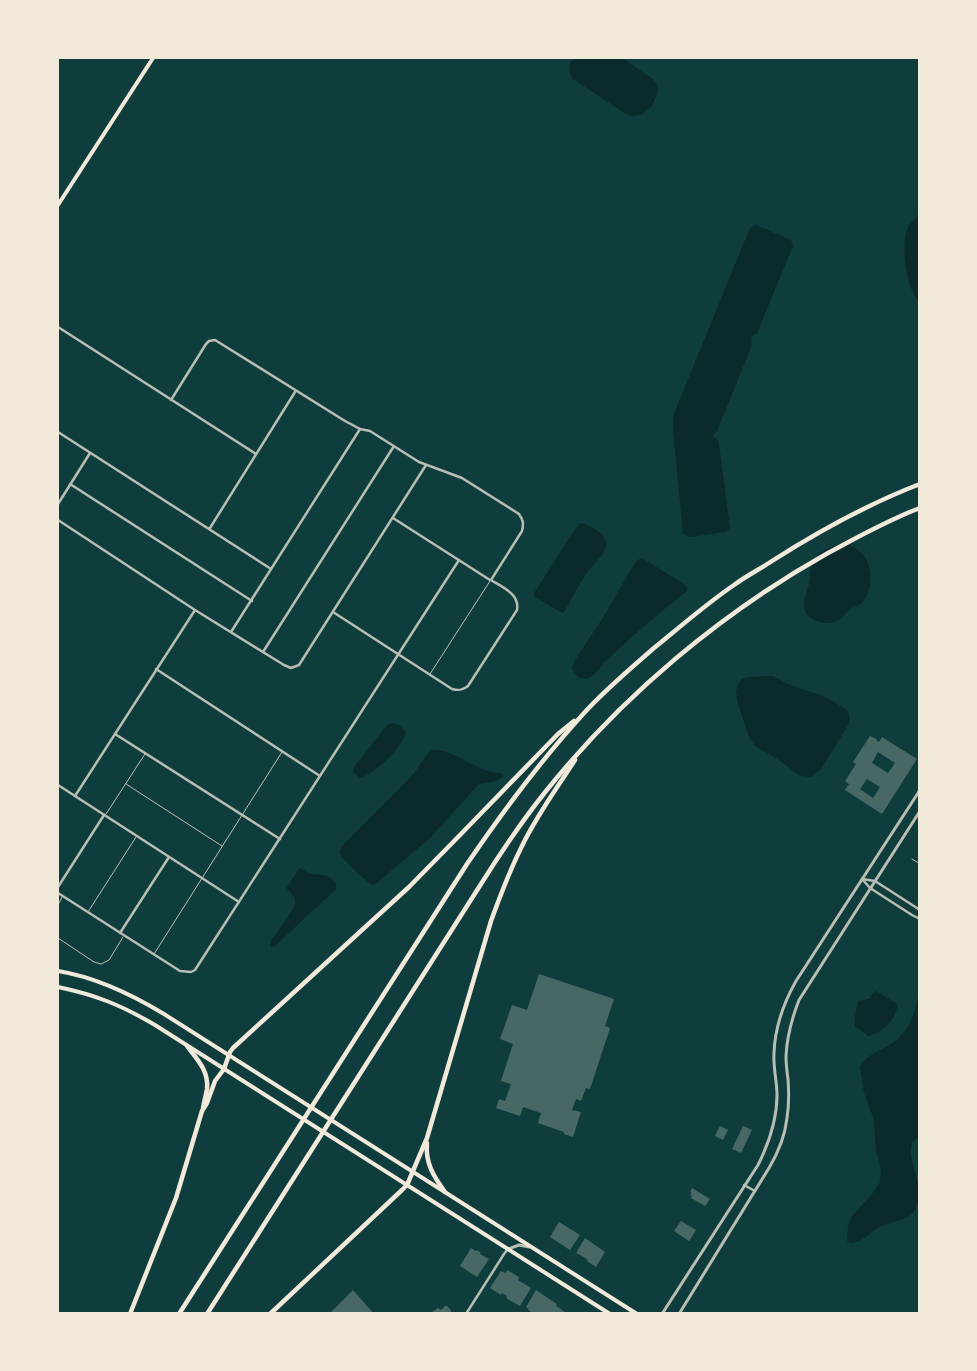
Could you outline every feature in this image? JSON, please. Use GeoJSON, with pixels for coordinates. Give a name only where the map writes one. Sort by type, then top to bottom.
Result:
{"type":"FeatureCollection","features":[{"type":"Feature","properties":{"kind":"highway"},"geometry":{"type":"LineString","coordinates":[[179,1314],[472,857],[514,796],[586,711],[619,678],[688,620],[734,585],[795,546],[841,520],[920,484]]}},
{"type":"Feature","properties":{"kind":"highway"},"geometry":{"type":"LineString","coordinates":[[207,1314],[510,839],[549,787],[584,746],[661,672],[707,632],[753,599],[796,571],[863,534],[920,508]]}},
{"type":"Feature","properties":{"kind":"highway"},"geometry":{"type":"LineString","coordinates":[[202,1111],[215,1081],[224,1069],[233,1048],[409,887],[558,734],[586,711]]}},
{"type":"Feature","properties":{"kind":"highway"},"geometry":{"type":"LineString","coordinates":[[270,1314],[407,1185],[427,1138],[491,921],[503,888],[534,824],[584,746]]}},
{"type":"Feature","properties":{"kind":"highway"},"geometry":{"type":"LineString","coordinates":[[130,1314],[176,1198],[207,1089],[206,1075],[187,1046]]}},
{"type":"Feature","properties":{"kind":"highway"},"geometry":{"type":"LineString","coordinates":[[427,1138],[429,1167],[445,1192]]}},
{"type":"Feature","properties":{"kind":"main road"},"geometry":{"type":"LineString","coordinates":[[58,205],[153,58]]}},
{"type":"Feature","properties":{"kind":"main road"},"geometry":{"type":"LineString","coordinates":[[58,971],[70,973],[108,986],[141,1000],[637,1314]]}},
{"type":"Feature","properties":{"kind":"main road"},"geometry":{"type":"LineString","coordinates":[[58,987],[84,992],[133,1012],[610,1314]]}},
{"type":"Feature","properties":{"kind":"street"},"geometry":{"type":"LineString","coordinates":[[58,327],[256,454]]}},
{"type":"Feature","properties":{"kind":"street"},"geometry":{"type":"LineString","coordinates":[[171,400],[206,344],[215,340],[345,421],[370,432],[426,465],[462,478],[519,514],[524,523],[522,530],[491,580]]}},
{"type":"Feature","properties":{"kind":"street"},"geometry":{"type":"LineString","coordinates":[[210,528],[296,392]]}},
{"type":"Feature","properties":{"kind":"street"},"geometry":{"type":"LineString","coordinates":[[231,632],[360,429]]}},
{"type":"Feature","properties":{"kind":"street"},"geometry":{"type":"LineString","coordinates":[[58,432],[271,569]]}},
{"type":"Feature","properties":{"kind":"street"},"geometry":{"type":"LineString","coordinates":[[263,652],[394,446]]}},
{"type":"Feature","properties":{"kind":"street"},"geometry":{"type":"LineString","coordinates":[[58,504],[90,453]]}},
{"type":"Feature","properties":{"kind":"street"},"geometry":{"type":"LineString","coordinates":[[58,520],[194,610],[291,668],[300,665],[426,465]]}},
{"type":"Feature","properties":{"kind":"street"},"geometry":{"type":"LineString","coordinates":[[70,484],[252,601]]}},
{"type":"Feature","properties":{"kind":"street"},"geometry":{"type":"LineString","coordinates":[[333,612],[457,691],[463,690],[468,686],[517,610],[517,600],[513,594],[392,518]]}},
{"type":"Feature","properties":{"kind":"street"},"geometry":{"type":"LineString","coordinates":[[58,893],[180,971],[190,972],[195,970],[459,560]]}},
{"type":"Feature","properties":{"kind":"street"},"geometry":{"type":"LineString","coordinates":[[75,796],[194,610]]}},
{"type":"Feature","properties":{"kind":"street"},"geometry":{"type":"LineString","coordinates":[[156,669],[320,776]]}},
{"type":"Feature","properties":{"kind":"street"},"geometry":{"type":"LineString","coordinates":[[115,734],[280,839]]}},
{"type":"Feature","properties":{"kind":"street"},"geometry":{"type":"LineString","coordinates":[[58,785],[239,902]]}},
{"type":"Feature","properties":{"kind":"street"},"geometry":{"type":"LineString","coordinates":[[662,1314],[758,1165],[766,1148],[774,1119],[777,1095],[774,1053],[778,1024],[782,1010],[796,981],[920,790]]}},
{"type":"Feature","properties":{"kind":"street"},"geometry":{"type":"LineString","coordinates":[[679,1314],[775,1158],[787,1120],[789,1092],[786,1058],[790,1028],[793,1015],[806,987],[920,810]]}},
{"type":"Feature","properties":{"kind":"street"},"geometry":{"type":"LineString","coordinates":[[58,888],[104,815]]}},
{"type":"Feature","properties":{"kind":"street"},"geometry":{"type":"LineString","coordinates":[[120,933],[169,857]]}},
{"type":"Feature","properties":{"kind":"street"},"geometry":{"type":"LineString","coordinates":[[862,879],[874,881],[920,910]]}},
{"type":"Feature","properties":{"kind":"street"},"geometry":{"type":"LineString","coordinates":[[862,879],[870,888],[920,919]]}},
{"type":"Feature","properties":{"kind":"street"},"geometry":{"type":"LineString","coordinates":[[744,1186],[755,1192]]}},
{"type":"Feature","properties":{"kind":"street"},"geometry":{"type":"LineString","coordinates":[[466,1314],[508,1249],[519,1245],[534,1248]]}},
{"type":"Feature","properties":{"kind":"lane"},"geometry":{"type":"LineString","coordinates":[[430,674],[491,580]]}},
{"type":"Feature","properties":{"kind":"lane"},"geometry":{"type":"LineString","coordinates":[[153,954],[282,751]]}},
{"type":"Feature","properties":{"kind":"lane"},"geometry":{"type":"LineString","coordinates":[[104,815],[145,753]]}},
{"type":"Feature","properties":{"kind":"lane"},"geometry":{"type":"LineString","coordinates":[[126,784],[222,846]]}},
{"type":"Feature","properties":{"kind":"lane"},"geometry":{"type":"LineString","coordinates":[[88,912],[136,836]]}},
{"type":"Feature","properties":{"kind":"lane"},"geometry":{"type":"LineString","coordinates":[[912,860],[920,864]]}},
{"type":"Feature","properties":{"kind":"lane"},"geometry":{"type":"LineString","coordinates":[[58,905],[63,896]]}},
{"type":"Feature","properties":{"kind":"lane"},"geometry":{"type":"LineString","coordinates":[[58,938],[94,962],[101,964],[109,960],[124,936]]}},
{"type":"Feature","properties":{"kind":"water"},"geometry":{"type":"Polygon","coordinates":[[[574,58],[622,58],[653,79],[658,86],[657,95],[651,107],[641,115],[632,116],[626,114],[573,79],[569,68],[574,58]]]}},
{"type":"Feature","properties":{"kind":"water"},"geometry":{"type":"Polygon","coordinates":[[[920,215],[919,302],[914,295],[908,277],[905,255],[908,227],[920,215]]]}},
{"type":"Feature","properties":{"kind":"water"},"geometry":{"type":"Polygon","coordinates":[[[756,225],[791,240],[793,246],[757,333],[751,337],[752,345],[717,431],[712,436],[719,441],[730,528],[726,532],[691,537],[683,533],[673,416],[750,228],[756,225]]]}},
{"type":"Feature","properties":{"kind":"water"},"geometry":{"type":"Polygon","coordinates":[[[582,523],[600,533],[606,545],[602,556],[586,574],[562,613],[534,596],[534,593],[576,528],[582,523]]]}},
{"type":"Feature","properties":{"kind":"water"},"geometry":{"type":"Polygon","coordinates":[[[846,544],[861,552],[868,563],[870,577],[868,593],[857,607],[851,608],[839,620],[827,623],[816,621],[808,615],[804,606],[813,562],[824,551],[834,546],[846,544]]]}},
{"type":"Feature","properties":{"kind":"water"},"geometry":{"type":"Polygon","coordinates":[[[642,558],[684,584],[687,591],[627,641],[592,677],[580,678],[574,673],[572,667],[575,660],[604,616],[636,561],[642,558]]]}},
{"type":"Feature","properties":{"kind":"water"},"geometry":{"type":"Polygon","coordinates":[[[773,676],[790,685],[833,701],[848,711],[850,720],[847,727],[821,769],[811,777],[797,774],[779,760],[755,746],[749,737],[737,701],[736,692],[738,684],[742,679],[750,677],[773,676]]]}},
{"type":"Feature","properties":{"kind":"water"},"geometry":{"type":"Polygon","coordinates":[[[391,723],[400,726],[406,732],[404,738],[388,759],[373,771],[360,778],[353,772],[354,767],[387,725],[391,723]]]}},
{"type":"Feature","properties":{"kind":"water"},"geometry":{"type":"Polygon","coordinates":[[[432,750],[450,753],[484,770],[501,773],[504,776],[498,780],[478,785],[430,838],[373,885],[344,859],[340,852],[341,848],[404,784],[432,750]]]}},
{"type":"Feature","properties":{"kind":"water"},"geometry":{"type":"Polygon","coordinates":[[[301,868],[308,873],[329,877],[336,883],[336,889],[274,947],[271,947],[271,941],[294,907],[295,899],[287,887],[301,868]]]}},
{"type":"Feature","properties":{"kind":"water"},"geometry":{"type":"Polygon","coordinates":[[[876,991],[897,1004],[897,1009],[892,1020],[883,1029],[868,1036],[855,1026],[855,1017],[858,1001],[869,999],[876,991]]]}},
{"type":"Feature","properties":{"kind":"water"},"geometry":{"type":"Polygon","coordinates":[[[919,994],[919,1137],[912,1142],[911,1151],[918,1186],[918,1203],[915,1210],[909,1216],[876,1229],[863,1239],[850,1243],[847,1241],[848,1226],[852,1216],[880,1182],[881,1170],[876,1152],[874,1120],[864,1093],[860,1067],[871,1055],[900,1037],[914,1014],[919,994]]]}},
{"type":"Feature","properties":{"kind":"building"},"geometry":{"type":"Polygon","coordinates":[[[870,736],[879,742],[882,737],[917,759],[882,814],[845,790],[849,784],[845,781],[856,764],[853,762],[870,736]],[[878,752],[872,763],[888,773],[895,763],[878,752]],[[867,779],[860,789],[873,798],[880,787],[867,779]]]}},
{"type":"Feature","properties":{"kind":"building"},"geometry":{"type":"Polygon","coordinates":[[[539,974],[614,999],[605,1026],[610,1028],[590,1089],[586,1088],[581,1101],[576,1099],[572,1110],[581,1112],[573,1137],[538,1123],[541,1113],[523,1107],[520,1116],[496,1108],[499,1099],[505,1101],[511,1084],[501,1081],[513,1044],[500,1039],[512,1005],[527,1010],[539,974]]]}},
{"type":"Feature","properties":{"kind":"building"},"geometry":{"type":"Polygon","coordinates":[[[720,1126],[728,1130],[723,1140],[715,1136],[720,1126]]]}},
{"type":"Feature","properties":{"kind":"building"},"geometry":{"type":"Polygon","coordinates":[[[743,1126],[752,1130],[741,1153],[732,1149],[743,1126]]]}},
{"type":"Feature","properties":{"kind":"building"},"geometry":{"type":"Polygon","coordinates":[[[692,1188],[710,1199],[705,1206],[691,1198],[692,1196],[690,1195],[692,1193],[690,1192],[692,1188]]]}},
{"type":"Feature","properties":{"kind":"building"},"geometry":{"type":"Polygon","coordinates":[[[681,1221],[696,1230],[689,1241],[674,1231],[681,1221]]]}},
{"type":"Feature","properties":{"kind":"building"},"geometry":{"type":"Polygon","coordinates":[[[559,1222],[580,1235],[570,1250],[550,1237],[559,1222]]]}},
{"type":"Feature","properties":{"kind":"building"},"geometry":{"type":"Polygon","coordinates":[[[585,1238],[605,1252],[596,1267],[576,1253],[585,1238]]]}},
{"type":"Feature","properties":{"kind":"building"},"geometry":{"type":"Polygon","coordinates":[[[471,1248],[489,1259],[477,1277],[460,1266],[471,1248]]]}},
{"type":"Feature","properties":{"kind":"building"},"geometry":{"type":"Polygon","coordinates":[[[507,1270],[519,1277],[518,1280],[531,1288],[520,1306],[506,1298],[507,1296],[502,1293],[501,1295],[490,1288],[501,1271],[506,1273],[507,1270]]]}},
{"type":"Feature","properties":{"kind":"building"},"geometry":{"type":"Polygon","coordinates":[[[353,1290],[374,1314],[329,1314],[353,1290]]]}},
{"type":"Feature","properties":{"kind":"building"},"geometry":{"type":"Polygon","coordinates":[[[536,1290],[568,1314],[534,1314],[528,1310],[526,1307],[536,1290]]]}},
{"type":"Feature","properties":{"kind":"building"},"geometry":{"type":"Polygon","coordinates":[[[445,1306],[451,1310],[451,1314],[429,1314],[438,1308],[441,1310],[445,1306]]]}}]}
